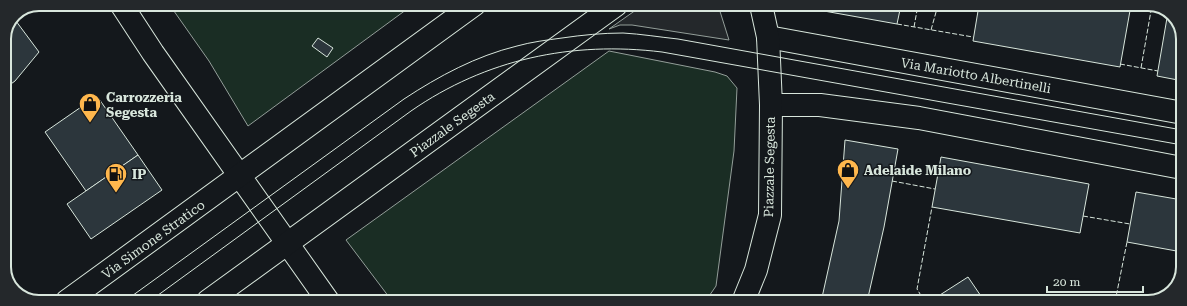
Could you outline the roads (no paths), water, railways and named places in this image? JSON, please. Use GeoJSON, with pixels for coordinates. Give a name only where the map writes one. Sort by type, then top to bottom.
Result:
{"type":"FeatureCollection","features":[{"type":"Feature","properties":{"kind":"street"},"geometry":{"type":"LineString","coordinates":[[126,11],[153,53],[324,295]]}},
{"type":"Feature","properties":{"kind":"street"},"geometry":{"type":"LineString","coordinates":[[239,176],[465,11]]}},
{"type":"Feature","properties":{"kind":"street","name":"Piazzale Segesta"},"geometry":{"type":"LineString","coordinates":[[287,243],[608,11]]}},
{"type":"Feature","properties":{"kind":"street","name":"Piazzale Segesta"},"geometry":{"type":"LineString","coordinates":[[746,295],[756,270],[770,215],[771,105],[768,37],[762,11]]}},
{"type":"Feature","properties":{"kind":"street","name":"Via Mariotto Albertinelli"},"geometry":{"type":"LineString","coordinates":[[768,37],[1176,112]]}},
{"type":"Feature","properties":{"kind":"street"},"geometry":{"type":"LineString","coordinates":[[771,105],[820,105],[919,118],[1176,167]]}},
{"type":"Feature","properties":{"kind":"street","name":"Via Simone Stratico"},"geometry":{"type":"LineString","coordinates":[[75,295],[239,176]]}},
{"type":"Feature","properties":{"kind":"street"},"geometry":{"type":"LineString","coordinates":[[216,295],[287,243]]}},
{"type":"Feature","properties":{"kind":"tram line"},"geometry":{"type":"LineString","coordinates":[[133,295],[404,99],[444,75],[472,61],[502,50],[539,41],[615,33],[678,39],[1176,129]]}},
{"type":"Feature","properties":{"kind":"tram line"},"geometry":{"type":"LineString","coordinates":[[158,295],[411,111],[440,93],[469,78],[500,67],[531,58],[563,52],[595,49],[628,49],[662,52],[1176,144]]}},
{"type":"Feature","properties":{"kind":"place","name":"Carrozzeria Segesta"},"geometry":{"type":"Point","coordinates":[90,124]}},
{"type":"Feature","properties":{"kind":"place","name":"Adelaide Milano"},"geometry":{"type":"Point","coordinates":[848,190]}},
{"type":"Feature","properties":{"kind":"place","name":"IP"},"geometry":{"type":"Point","coordinates":[116,194]}}]}
